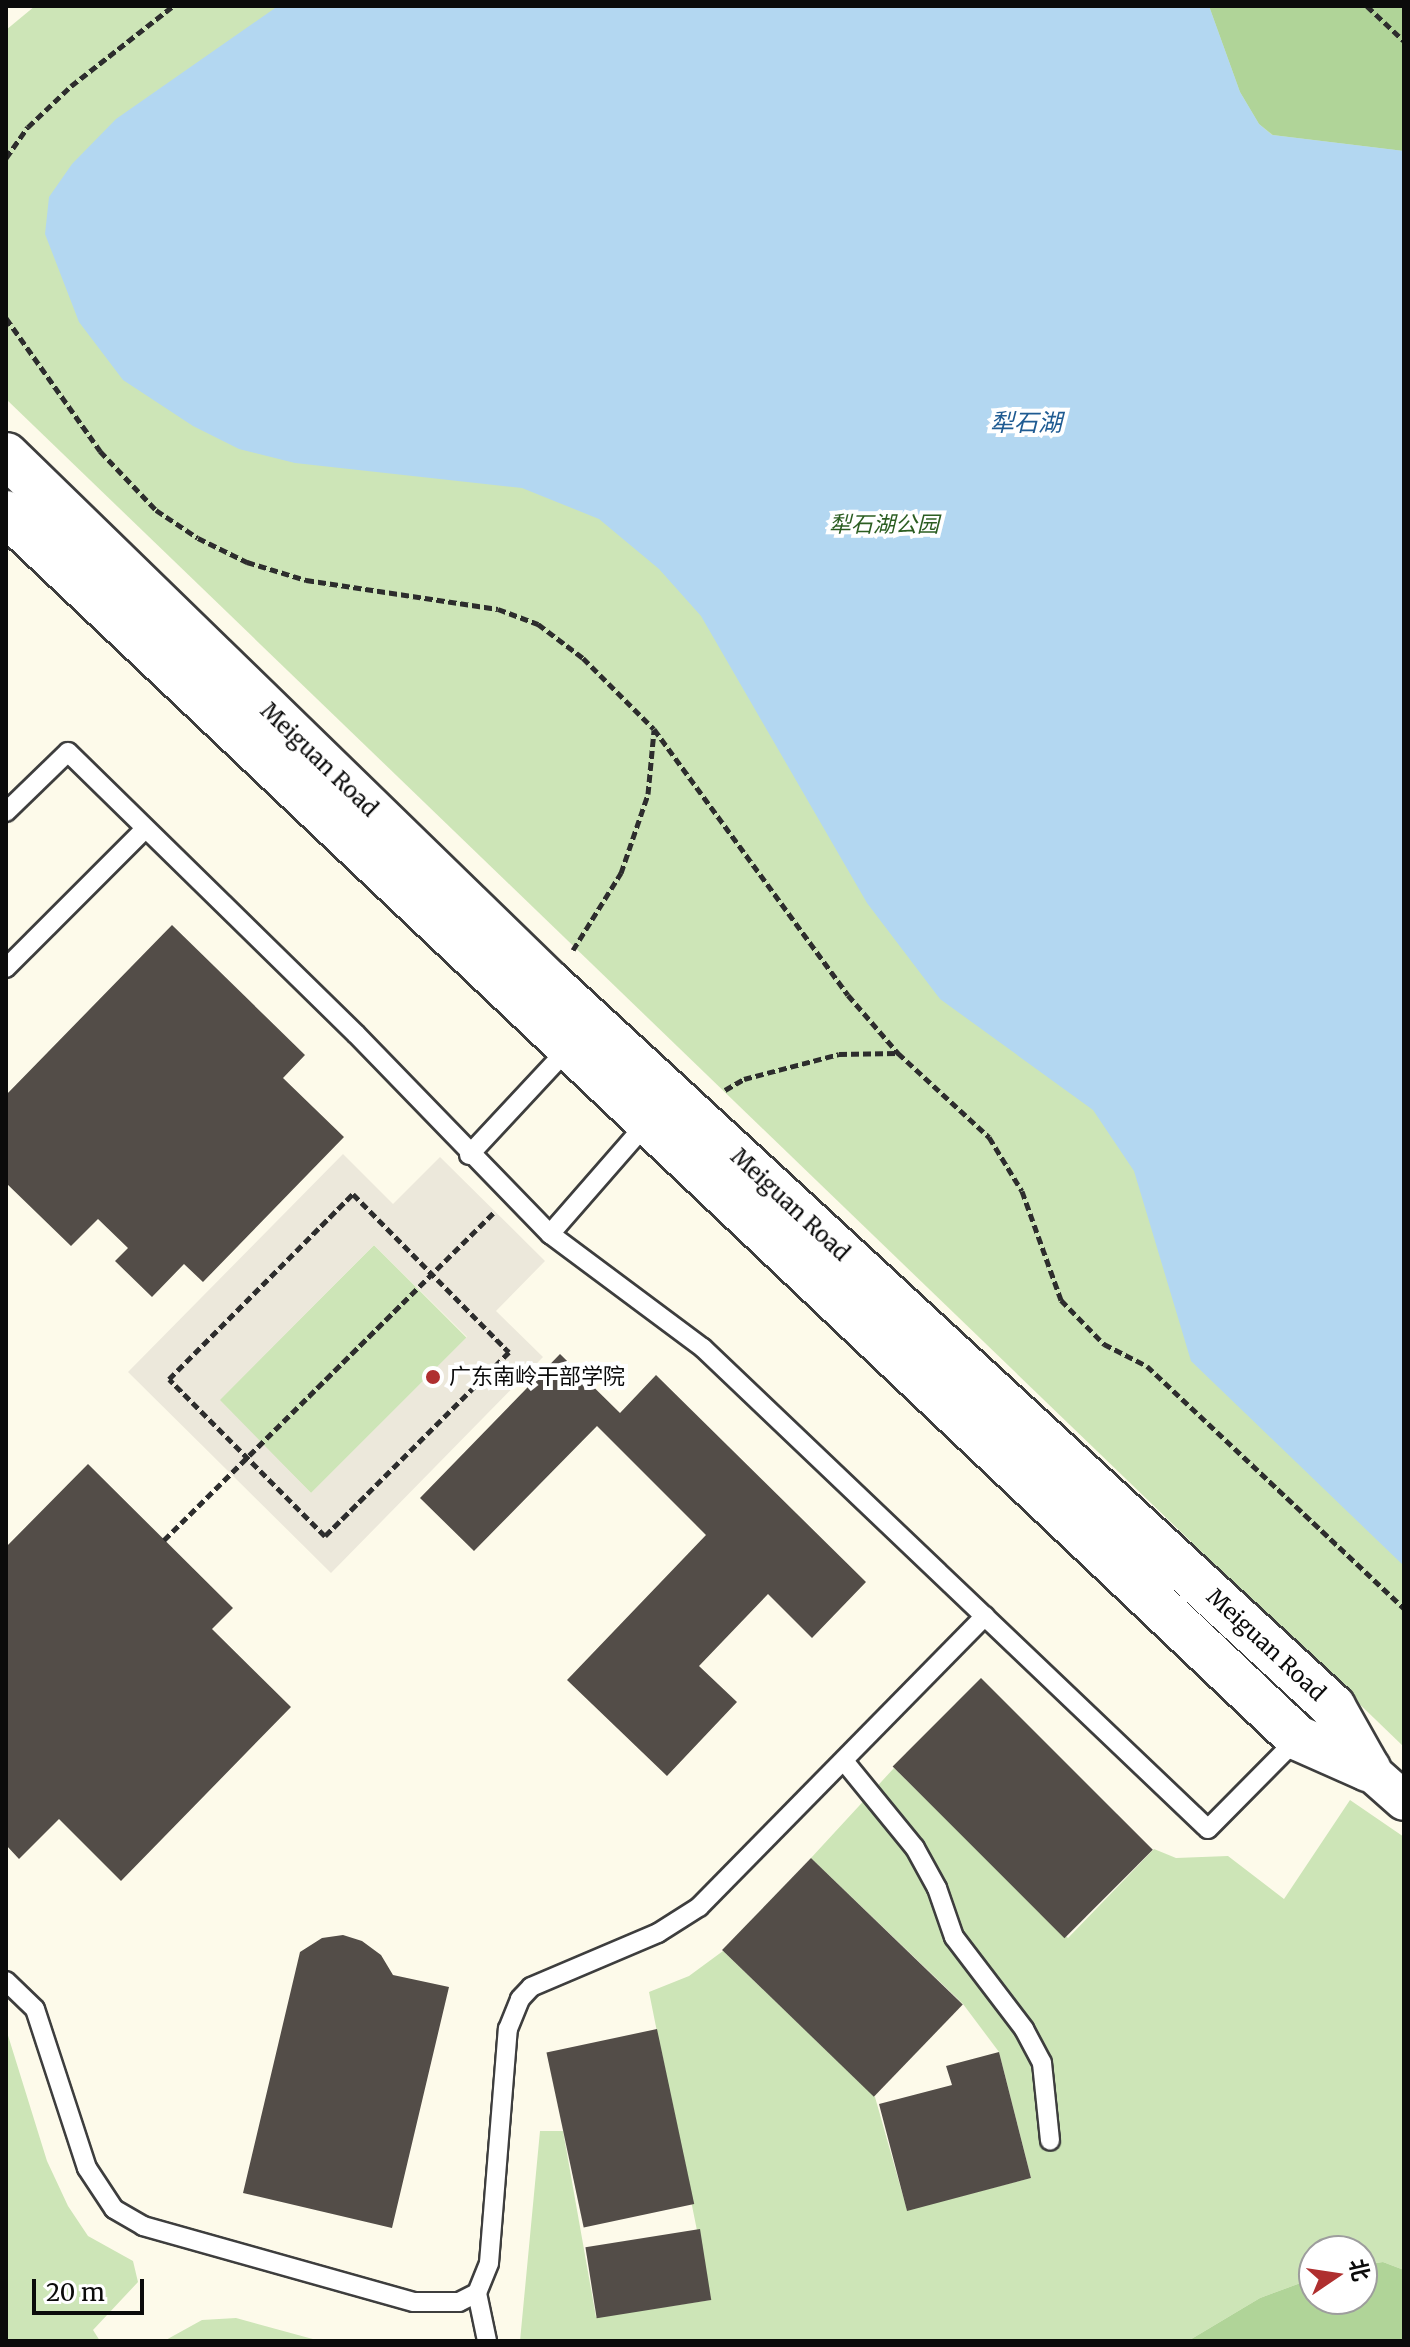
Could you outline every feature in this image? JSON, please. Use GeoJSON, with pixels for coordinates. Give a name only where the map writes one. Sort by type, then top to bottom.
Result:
{"type":"FeatureCollection","features":[{"type":"Feature","properties":{"kind":"street","name":"Meiguan Road"},"geometry":{"type":"LineString","coordinates":[[6,455],[548,982],[668,1117],[1298,1738],[1368,1769]]}},
{"type":"Feature","properties":{"kind":"street","name":"Meiguan Road"},"geometry":{"type":"LineString","coordinates":[[6,513],[568,1049],[668,1117],[1333,1707],[1368,1769]]}},
{"type":"Feature","properties":{"kind":"street"},"geometry":{"type":"LineString","coordinates":[[1368,1769],[1404,1801]]}},
{"type":"Feature","properties":{"kind":"lane"},"geometry":{"type":"LineString","coordinates":[[6,812],[68,752],[356,1034],[469,1155],[550,1234],[703,1348],[1208,1829],[1298,1738]]}},
{"type":"Feature","properties":{"kind":"lane"},"geometry":{"type":"LineString","coordinates":[[6,968],[145,829]]}},
{"type":"Feature","properties":{"kind":"lane"},"geometry":{"type":"LineString","coordinates":[[469,1155],[568,1049]]}},
{"type":"Feature","properties":{"kind":"lane"},"geometry":{"type":"LineString","coordinates":[[550,1234],[668,1117]]}},
{"type":"Feature","properties":{"kind":"lane"},"geometry":{"type":"LineString","coordinates":[[487,2341],[477,2293],[489,2263],[508,2029],[520,1999],[531,1987],[658,1933],[699,1907],[985,1616]]}},
{"type":"Feature","properties":{"kind":"lane"},"geometry":{"type":"LineString","coordinates":[[844,1761],[915,1848],[937,1888],[954,1937],[1024,2029],[1042,2063],[1050,2141]]}},
{"type":"Feature","properties":{"kind":"lane"},"geometry":{"type":"LineString","coordinates":[[6,1981],[35,2009],[87,2168],[114,2209],[143,2226],[414,2302],[459,2302],[477,2293]]}},
{"type":"Feature","properties":{"kind":"path"},"geometry":{"type":"LineString","coordinates":[[6,158],[28,127],[71,86],[173,6]]}},
{"type":"Feature","properties":{"kind":"path"},"geometry":{"type":"LineString","coordinates":[[1367,6],[1404,41]]}},
{"type":"Feature","properties":{"kind":"path"},"geometry":{"type":"LineString","coordinates":[[6,318],[119,472],[156,510],[198,538],[247,562],[306,580],[498,609],[538,624],[583,658],[654,729],[848,995],[898,1053],[989,1137],[1022,1191],[1061,1300],[1104,1344],[1147,1366],[1404,1608]]}},
{"type":"Feature","properties":{"kind":"path"},"geometry":{"type":"LineString","coordinates":[[548,982],[591,929],[621,873],[648,794],[654,729]]}},
{"type":"Feature","properties":{"kind":"path"},"geometry":{"type":"LineString","coordinates":[[668,1117],[744,1079],[789,1066],[839,1054],[898,1053]]}},
{"type":"Feature","properties":{"kind":"path"},"geometry":{"type":"LineString","coordinates":[[353,1194],[509,1352],[325,1536],[247,1458],[169,1379],[353,1194]]}},
{"type":"Feature","properties":{"kind":"path"},"geometry":{"type":"LineString","coordinates":[[164,1540],[511,1196]]}},
{"type":"Feature","properties":{"kind":"green space","name":"犁石湖"},"geometry":{"type":"Polygon","coordinates":[[[35,6],[1404,6],[1404,1747],[6,399],[6,30],[35,6]]]}},
{"type":"Feature","properties":{"kind":"green space"},"geometry":{"type":"Polygon","coordinates":[[[1209,6],[1404,6],[1404,151],[1273,135],[1259,124],[1240,92],[1209,6]]]}},
{"type":"Feature","properties":{"kind":"green space"},"geometry":{"type":"Polygon","coordinates":[[[374,1245],[467,1338],[311,1493],[218,1401],[374,1245]]]}},
{"type":"Feature","properties":{"kind":"green space"},"geometry":{"type":"Polygon","coordinates":[[[894,1768],[1068,1938],[1154,1849],[1176,1858],[1228,1856],[1284,1899],[1350,1800],[1404,1837],[1404,2270],[1378,2263],[1378,2235],[1298,2235],[1298,2284],[1260,2298],[1188,2341],[520,2341],[540,2131],[563,2131],[596,2317],[711,2300],[649,1992],[689,1976],[723,1951],[875,2097],[907,2210],[1031,2178],[999,2052],[963,2004],[811,1858],[894,1768]]]}},
{"type":"Feature","properties":{"kind":"green space"},"geometry":{"type":"Polygon","coordinates":[[[6,2029],[47,2161],[68,2206],[88,2236],[133,2261],[138,2282],[93,2330],[100,2341],[6,2341],[6,2029]]]}},
{"type":"Feature","properties":{"kind":"green space"},"geometry":{"type":"Polygon","coordinates":[[[1378,2263],[1404,2270],[1404,2341],[1188,2341],[1260,2298],[1298,2284],[1298,2315],[1378,2315],[1378,2263]]]}},
{"type":"Feature","properties":{"kind":"green space"},"geometry":{"type":"Polygon","coordinates":[[[236,2318],[321,2341],[164,2341],[202,2320],[236,2318]]]}},
{"type":"Feature","properties":{"kind":"shaded area"},"geometry":{"type":"Polygon","coordinates":[[[343,1154],[393,1204],[440,1157],[545,1261],[496,1311],[543,1357],[331,1573],[128,1372],[343,1154]],[[374,1245],[220,1400],[311,1493],[467,1337],[374,1245]]]}},
{"type":"Feature","properties":{"kind":"water","name":"犁石湖"},"geometry":{"type":"Polygon","coordinates":[[[278,6],[1209,6],[1240,92],[1259,124],[1272,135],[1404,151],[1404,1566],[1191,1361],[1134,1171],[1093,1110],[940,999],[867,903],[701,616],[659,569],[599,519],[522,488],[295,463],[239,449],[193,426],[123,380],[79,322],[45,234],[49,197],[72,164],[116,119],[278,6]]]}},
{"type":"Feature","properties":{"kind":"building"},"geometry":{"type":"Polygon","coordinates":[[[172,925],[305,1055],[283,1078],[344,1137],[203,1282],[184,1264],[152,1297],[115,1261],[128,1248],[98,1219],[71,1246],[6,1183],[6,1095],[172,925]]]}},
{"type":"Feature","properties":{"kind":"building"},"geometry":{"type":"Polygon","coordinates":[[[560,1354],[620,1413],[656,1375],[866,1582],[812,1638],[768,1594],[699,1666],[737,1702],[667,1776],[567,1680],[706,1535],[597,1426],[474,1551],[420,1498],[560,1354]]]}},
{"type":"Feature","properties":{"kind":"building"},"geometry":{"type":"Polygon","coordinates":[[[88,1464],[233,1608],[212,1629],[291,1707],[121,1881],[59,1819],[19,1859],[6,1845],[6,1547],[88,1464]]]}},
{"type":"Feature","properties":{"kind":"building"},"geometry":{"type":"Polygon","coordinates":[[[981,1678],[1153,1850],[1064,1938],[893,1766],[981,1678]]]}},
{"type":"Feature","properties":{"kind":"building"},"geometry":{"type":"Polygon","coordinates":[[[811,1858],[963,2005],[874,2097],[722,1950],[811,1858]]]}},
{"type":"Feature","properties":{"kind":"building"},"geometry":{"type":"Polygon","coordinates":[[[343,1935],[362,1941],[381,1955],[393,1975],[449,1987],[392,2228],[243,2193],[300,1952],[322,1938],[343,1935]]]}},
{"type":"Feature","properties":{"kind":"building"},"geometry":{"type":"Polygon","coordinates":[[[657,2029],[694,2204],[584,2228],[546,2052],[657,2029]]]}},
{"type":"Feature","properties":{"kind":"building"},"geometry":{"type":"Polygon","coordinates":[[[999,2052],[1031,2178],[907,2211],[879,2104],[952,2085],[946,2066],[999,2052]]]}},
{"type":"Feature","properties":{"kind":"building"},"geometry":{"type":"Polygon","coordinates":[[[700,2229],[711,2300],[597,2318],[585,2247],[700,2229]]]}},
{"type":"Feature","properties":{"kind":"place","name":"广东南岭干部学院"},"geometry":{"type":"Point","coordinates":[433,1377]}},
{"type":"Feature","properties":{"kind":"park label","name":"犁石湖公园"},"geometry":{"type":"Point","coordinates":[884,525]}}]}
